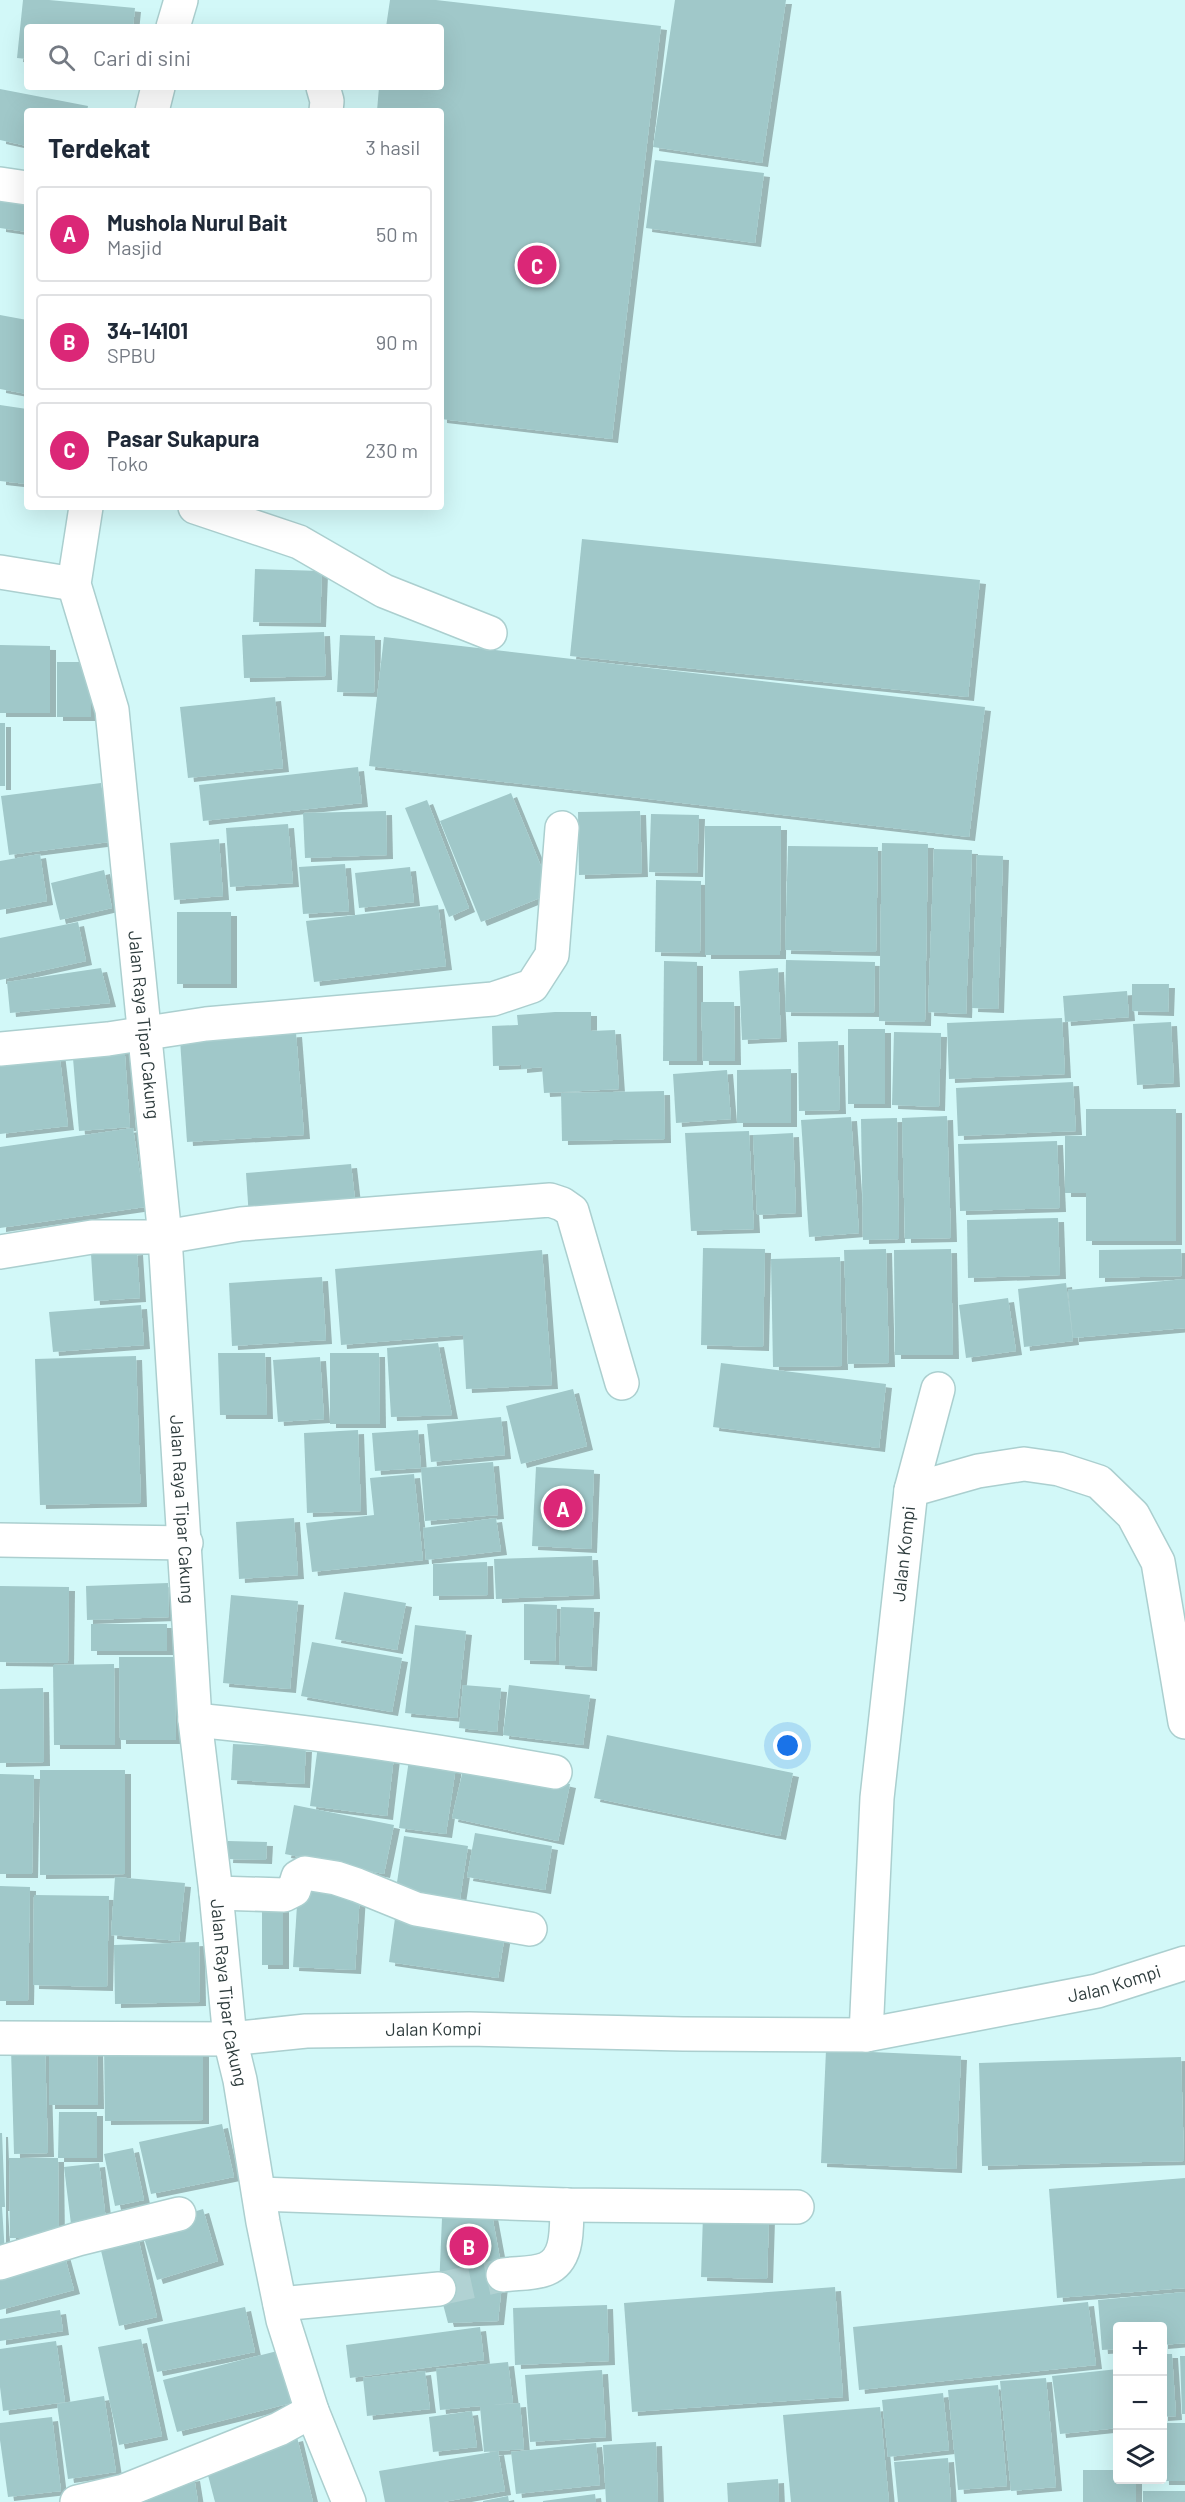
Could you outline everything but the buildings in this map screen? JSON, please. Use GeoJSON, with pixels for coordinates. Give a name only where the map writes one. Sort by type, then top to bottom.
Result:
{"type":"FeatureCollection","features":[{"type":"Feature","properties":{"kind":"street"},"geometry":{"type":"LineString","coordinates":[[175,24],[181,0]]}},
{"type":"Feature","properties":{"kind":"street"},"geometry":{"type":"LineString","coordinates":[[153,108],[157,90]]}},
{"type":"Feature","properties":{"kind":"street"},"geometry":{"type":"LineString","coordinates":[[324,90],[326,108]]}},
{"type":"Feature","properties":{"kind":"street"},"geometry":{"type":"LineString","coordinates":[[0,184],[24,188]]}},
{"type":"Feature","properties":{"kind":"street","name":"Jalan Raya Tipar Cakung"},"geometry":{"type":"LineString","coordinates":[[86,510],[74,584],[112,710],[165,1237],[186,1543],[195,1720],[216,1893],[230,2040],[240,2080],[283,2320],[312,2411],[349,2502]]}},
{"type":"Feature","properties":{"kind":"street"},"geometry":{"type":"LineString","coordinates":[[204,510],[298,542],[384,591],[490,633]]}},
{"type":"Feature","properties":{"kind":"street"},"geometry":{"type":"LineString","coordinates":[[0,572],[74,584]]}},
{"type":"Feature","properties":{"kind":"street"},"geometry":{"type":"LineString","coordinates":[[0,1048],[108,1039],[206,1024],[493,999],[532,986],[552,956],[562,828]]}},
{"type":"Feature","properties":{"kind":"street"},"geometry":{"type":"LineString","coordinates":[[0,1252],[92,1237],[165,1237],[241,1224],[550,1200],[572,1211],[622,1383]]}},
{"type":"Feature","properties":{"kind":"street"},"geometry":{"type":"LineString","coordinates":[[911,1490],[938,1389]]}},
{"type":"Feature","properties":{"kind":"street","name":"Jalan Kompi"},"geometry":{"type":"LineString","coordinates":[[866,2035],[877,1798],[911,1490],[978,1471],[1024,1464],[1059,1469],[1099,1482],[1133,1515],[1158,1562],[1185,1722]]}},
{"type":"Feature","properties":{"kind":"street"},"geometry":{"type":"LineString","coordinates":[[0,1540],[186,1543]]}},
{"type":"Feature","properties":{"kind":"street"},"geometry":{"type":"LineString","coordinates":[[195,1720],[303,1730],[555,1772]]}},
{"type":"Feature","properties":{"kind":"street"},"geometry":{"type":"LineString","coordinates":[[216,1893],[284,1895],[294,1890],[298,1877],[305,1873],[357,1884],[416,1909],[530,1929]]}},
{"type":"Feature","properties":{"kind":"street","name":"Jalan Kompi"},"geometry":{"type":"LineString","coordinates":[[0,2038],[230,2040],[306,2031],[469,2029],[866,2035],[1097,1991],[1185,1963]]}},
{"type":"Feature","properties":{"kind":"street"},"geometry":{"type":"LineString","coordinates":[[259,2194],[567,2205],[797,2207]]}},
{"type":"Feature","properties":{"kind":"street"},"geometry":{"type":"LineString","coordinates":[[503,2275],[546,2269],[554,2263],[560,2256],[565,2243],[567,2205]]}},
{"type":"Feature","properties":{"kind":"street"},"geometry":{"type":"LineString","coordinates":[[0,2263],[78,2239],[179,2214]]}},
{"type":"Feature","properties":{"kind":"street"},"geometry":{"type":"LineString","coordinates":[[280,2304],[439,2289]]}},
{"type":"Feature","properties":{"kind":"street"},"geometry":{"type":"LineString","coordinates":[[77,2502],[124,2491],[279,2429],[312,2411]]}},
{"type":"Feature","properties":{"kind":"tunnel"},"geometry":{"type":"LineString","coordinates":[[439,2289],[503,2275]]}},
{"type":"Feature","properties":{"kind":"place","name":"Pasar Sukapura"},"geometry":{"type":"Point","coordinates":[537,265]}},
{"type":"Feature","properties":{"kind":"place","name":"Mushola Nurul Bait"},"geometry":{"type":"Point","coordinates":[563,1508]}},
{"type":"Feature","properties":{"kind":"place","name":"34-14101"},"geometry":{"type":"Point","coordinates":[469,2246]}}]}
